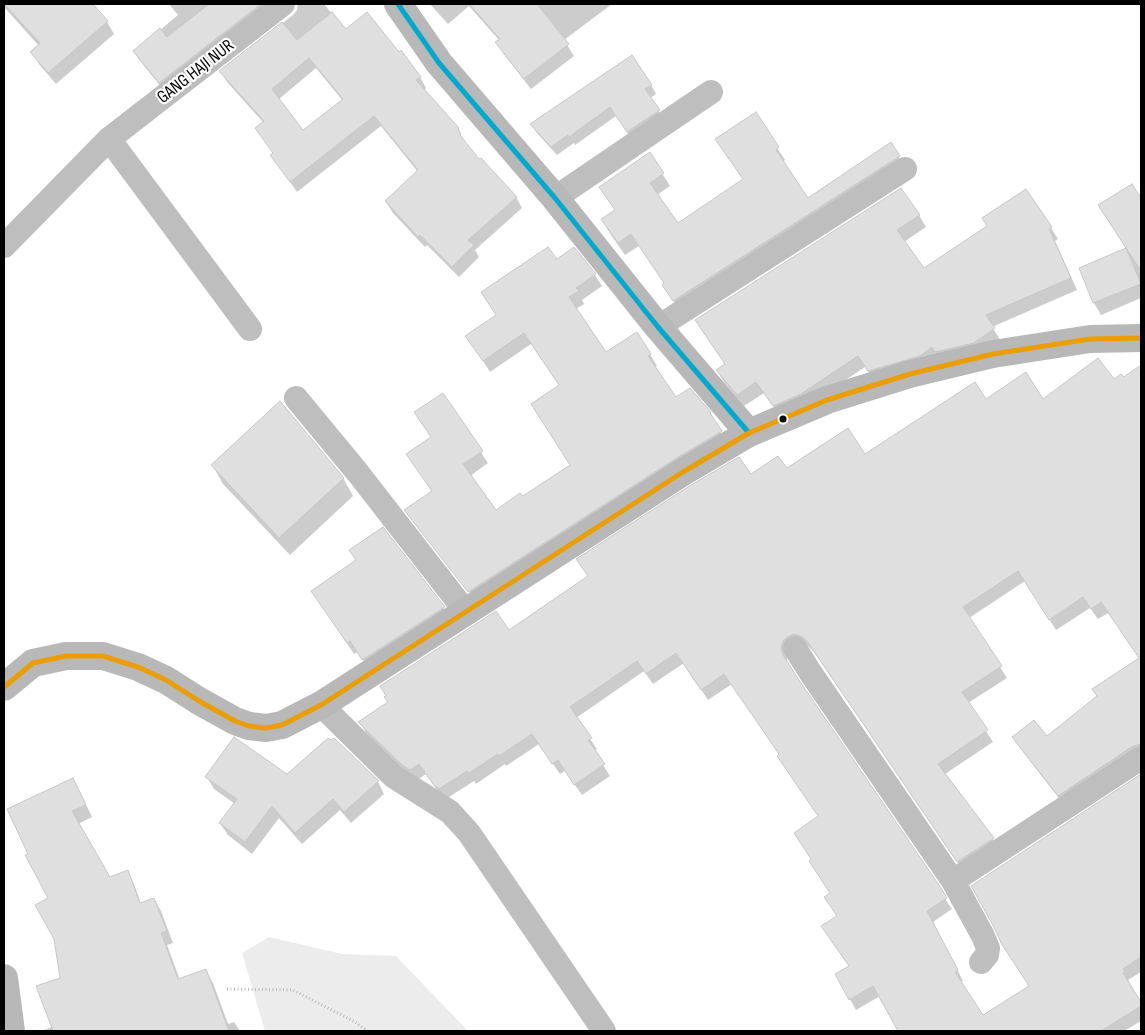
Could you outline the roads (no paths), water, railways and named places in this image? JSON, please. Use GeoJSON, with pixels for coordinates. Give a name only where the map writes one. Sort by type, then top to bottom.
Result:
{"type":"FeatureCollection","features":[{"type":"Feature","properties":{"kind":"main road"},"geometry":{"type":"LineString","coordinates":[[398,4],[439,63],[555,198],[658,326],[749,434]]}},
{"type":"Feature","properties":{"kind":"main road"},"geometry":{"type":"LineString","coordinates":[[4,687],[33,663],[66,656],[103,656],[138,667],[166,680],[235,721],[249,726],[266,728],[282,725],[321,705],[684,472],[749,434],[827,400],[910,374],[994,354],[1090,339],[1141,338]]}},
{"type":"Feature","properties":{"kind":"main road"},"geometry":{"type":"LineString","coordinates":[[4,978],[11,1031]]}},
{"type":"Feature","properties":{"kind":"street","name":"GANG HAJI NUR"},"geometry":{"type":"LineString","coordinates":[[4,246],[109,139],[283,4]]}},
{"type":"Feature","properties":{"kind":"street"},"geometry":{"type":"LineString","coordinates":[[555,198],[711,92]]}},
{"type":"Feature","properties":{"kind":"street"},"geometry":{"type":"LineString","coordinates":[[109,139],[250,329]]}},
{"type":"Feature","properties":{"kind":"street"},"geometry":{"type":"LineString","coordinates":[[658,326],[905,170]]}},
{"type":"Feature","properties":{"kind":"street"},"geometry":{"type":"LineString","coordinates":[[296,398],[358,473],[466,612]]}},
{"type":"Feature","properties":{"kind":"street"},"geometry":{"type":"LineString","coordinates":[[795,648],[953,881],[988,948],[981,962]]}},
{"type":"Feature","properties":{"kind":"street"},"geometry":{"type":"LineString","coordinates":[[321,705],[393,776],[450,812],[469,833],[604,1031]]}},
{"type":"Feature","properties":{"kind":"street"},"geometry":{"type":"LineString","coordinates":[[953,881],[1141,758]]}}]}
